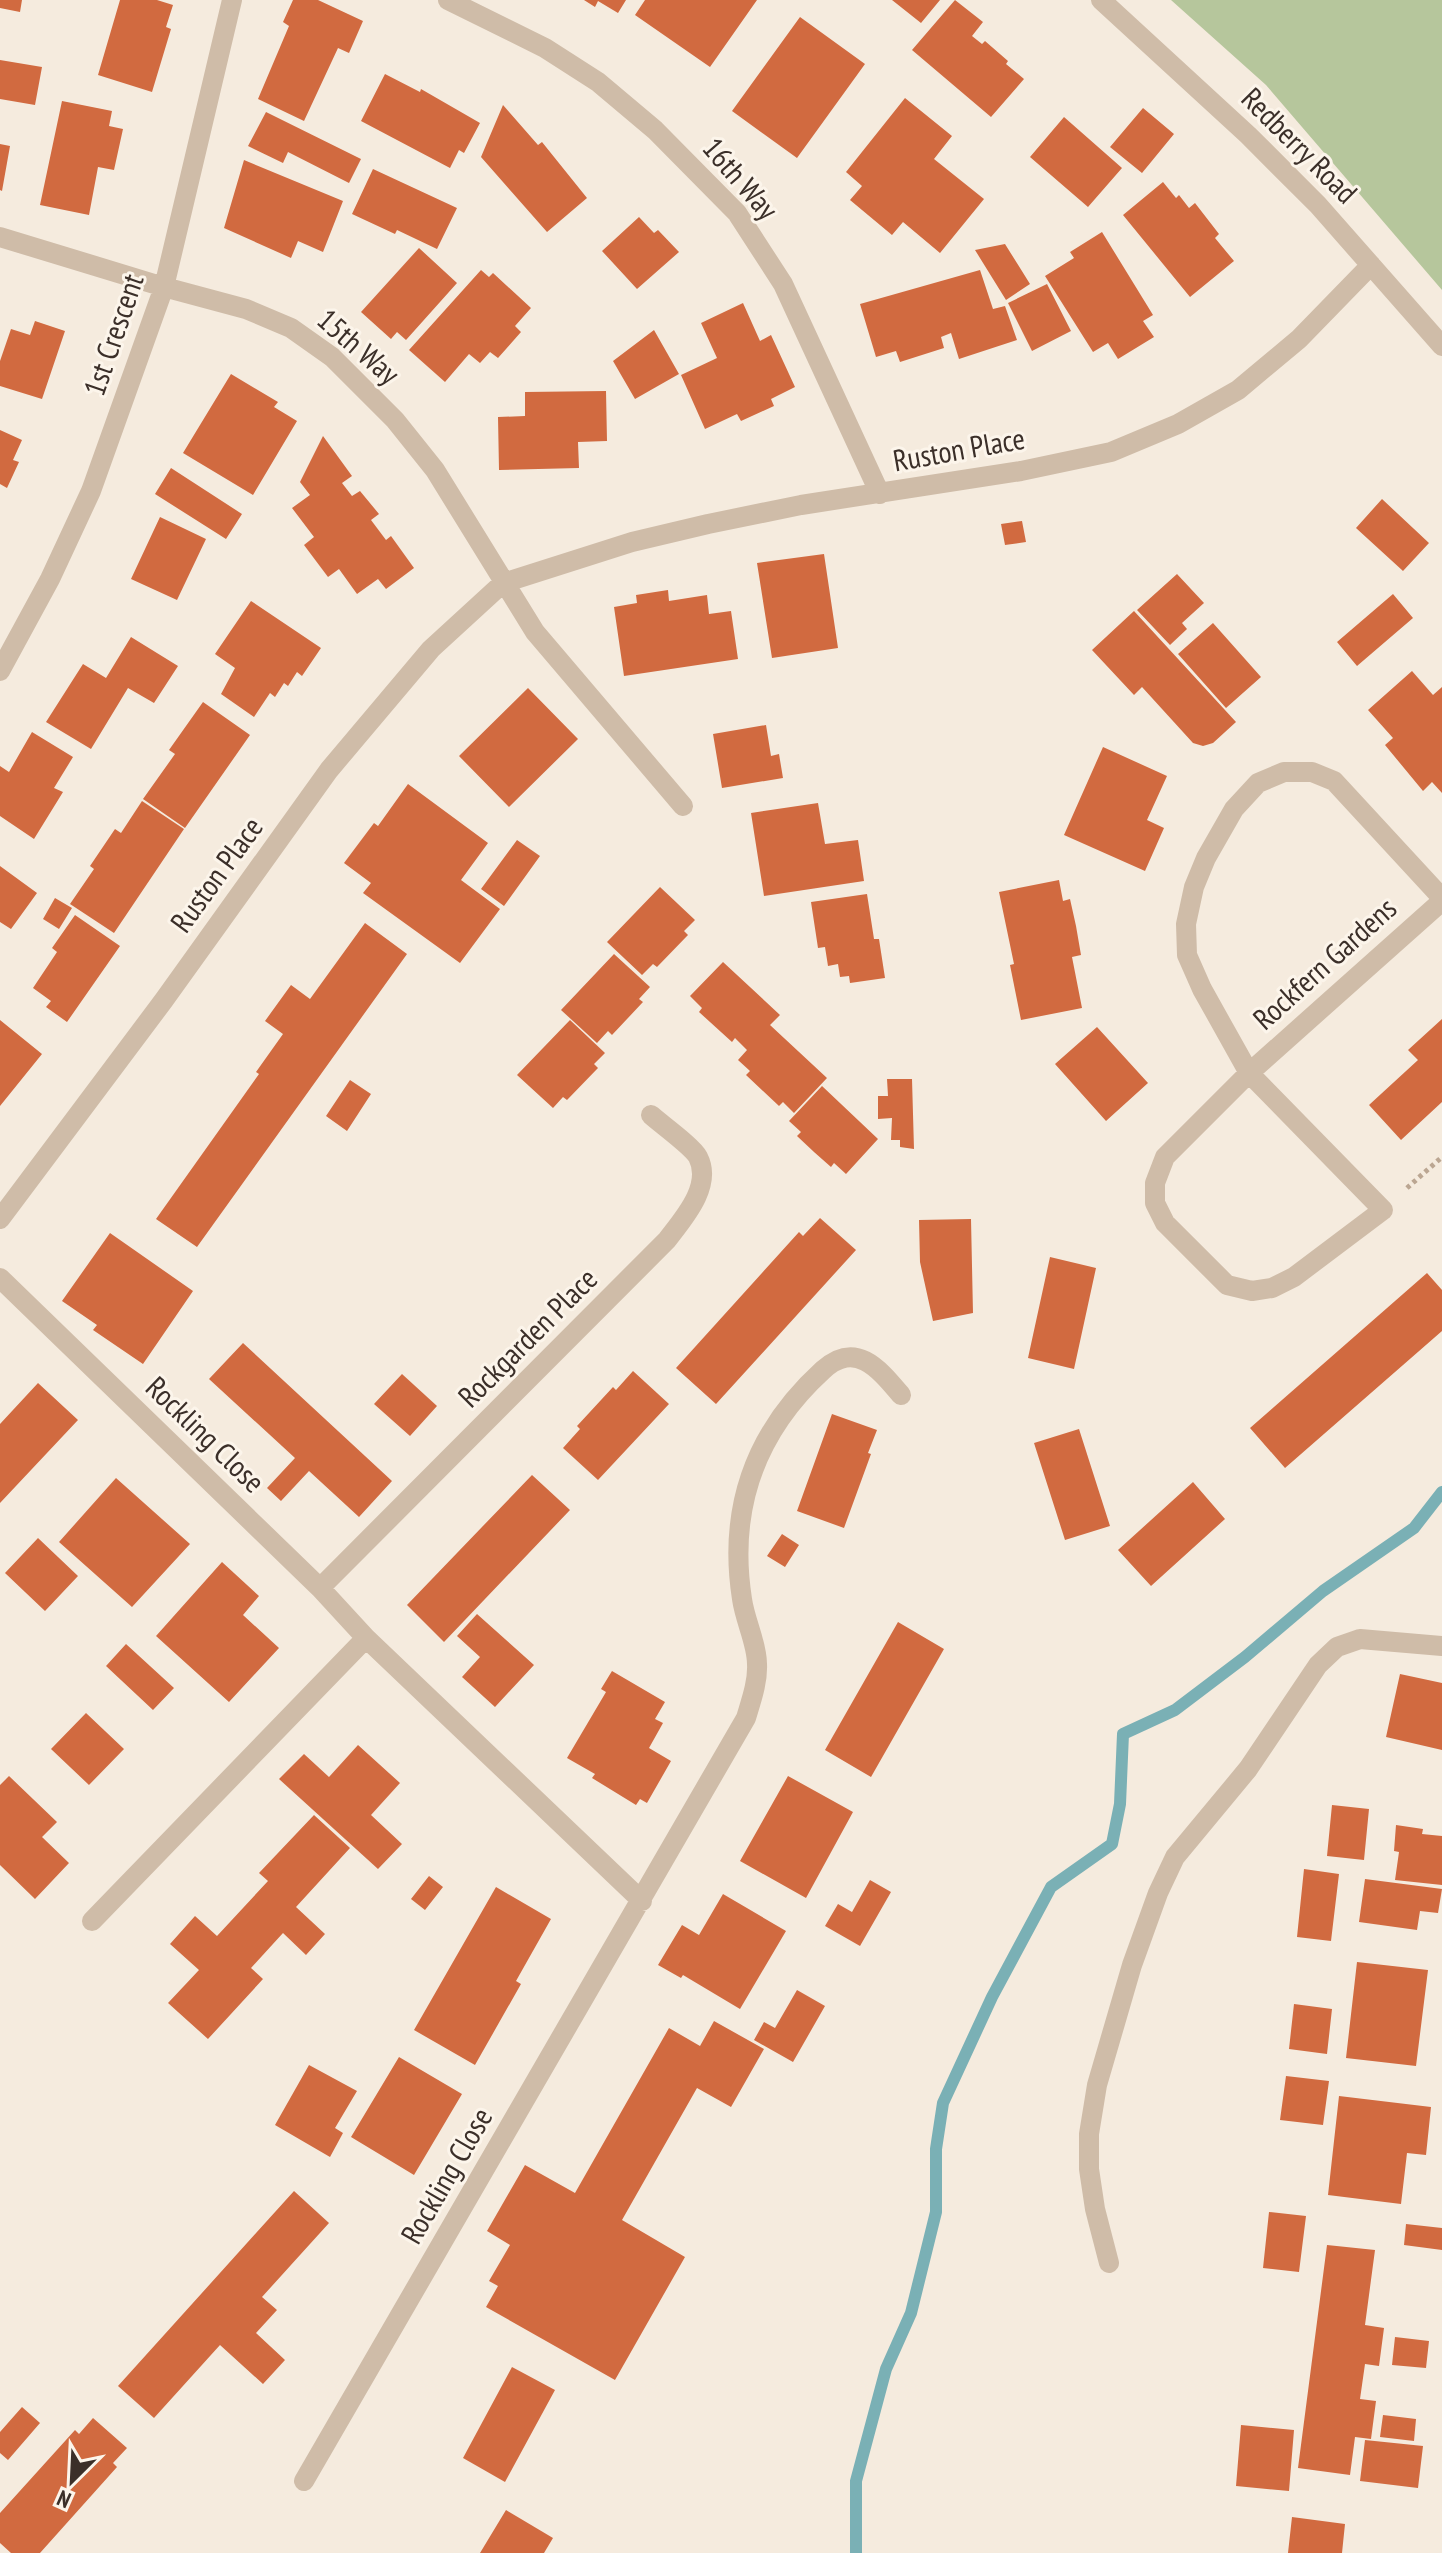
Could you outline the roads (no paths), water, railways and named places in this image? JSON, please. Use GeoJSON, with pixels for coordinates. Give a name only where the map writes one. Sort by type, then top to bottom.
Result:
{"type":"FeatureCollection","features":[{"type":"Feature","properties":{"kind":"street","name":"1st Crescent"},"geometry":{"type":"LineString","coordinates":[[0,671],[50,579],[91,491],[164,287],[232,0]]}},
{"type":"Feature","properties":{"kind":"street","name":"16th Way"},"geometry":{"type":"LineString","coordinates":[[448,0],[545,48],[598,82],[655,130],[737,213],[783,284],[880,494]]}},
{"type":"Feature","properties":{"kind":"street","name":"Redberry Road"},"geometry":{"type":"LineString","coordinates":[[1101,0],[1248,135],[1318,205],[1442,346]]}},
{"type":"Feature","properties":{"kind":"street","name":"15th Way"},"geometry":{"type":"LineString","coordinates":[[0,237],[246,309],[291,328],[332,357],[395,420],[435,470],[503,583]]}},
{"type":"Feature","properties":{"kind":"street","name":"Ruston Place"},"geometry":{"type":"LineString","coordinates":[[0,1219],[164,1000],[329,770],[431,649],[503,583],[632,542],[693,527],[801,505],[1021,471],[1111,452],[1178,424],[1238,390],[1299,339],[1371,265]]}},
{"type":"Feature","properties":{"kind":"street"},"geometry":{"type":"LineString","coordinates":[[503,583],[535,632],[683,806]]}},
{"type":"Feature","properties":{"kind":"street","name":"Rockfern Gardens"},"geometry":{"type":"LineString","coordinates":[[1249,1073],[1202,989],[1187,955],[1186,924],[1194,887],[1206,858],[1234,809],[1258,783],[1284,772],[1312,772],[1334,781],[1442,899],[1249,1073],[1165,1157],[1155,1183],[1155,1203],[1165,1223],[1227,1285],[1252,1291],[1272,1288],[1294,1277],[1383,1210],[1249,1073]]}},
{"type":"Feature","properties":{"kind":"street","name":"Rockgarden Place"},"geometry":{"type":"LineString","coordinates":[[320,1588],[667,1240],[683,1219],[697,1198],[701,1176],[698,1156],[651,1115]]}},
{"type":"Feature","properties":{"kind":"street","name":"Rockling Close"},"geometry":{"type":"LineString","coordinates":[[0,1278],[320,1588],[366,1638],[642,1901]]}},
{"type":"Feature","properties":{"kind":"street","name":"Rockling Close"},"geometry":{"type":"LineString","coordinates":[[304,2481],[746,1718],[753,1697],[757,1664],[736,1561],[738,1521],[750,1478],[765,1444],[783,1415],[834,1360],[853,1356],[878,1368],[901,1395]]}},
{"type":"Feature","properties":{"kind":"street"},"geometry":{"type":"LineString","coordinates":[[92,1921],[366,1638]]}},
{"type":"Feature","properties":{"kind":"street"},"geometry":{"type":"LineString","coordinates":[[1109,2263],[1095,2209],[1089,2169],[1089,2134],[1097,2085],[1132,1965],[1158,1893],[1175,1857],[1248,1769],[1318,1665],[1337,1647],[1360,1639],[1442,1646]]}},
{"type":"Feature","properties":{"kind":"waterway"},"geometry":{"type":"LineString","coordinates":[[856,2553],[856,2481],[886,2369],[911,2313],[936,2212],[936,2149],[943,2103],[992,1997],[1051,1887],[1112,1844],[1120,1804],[1123,1734],[1175,1710],[1245,1657],[1323,1591],[1414,1528],[1442,1492]]}}]}
